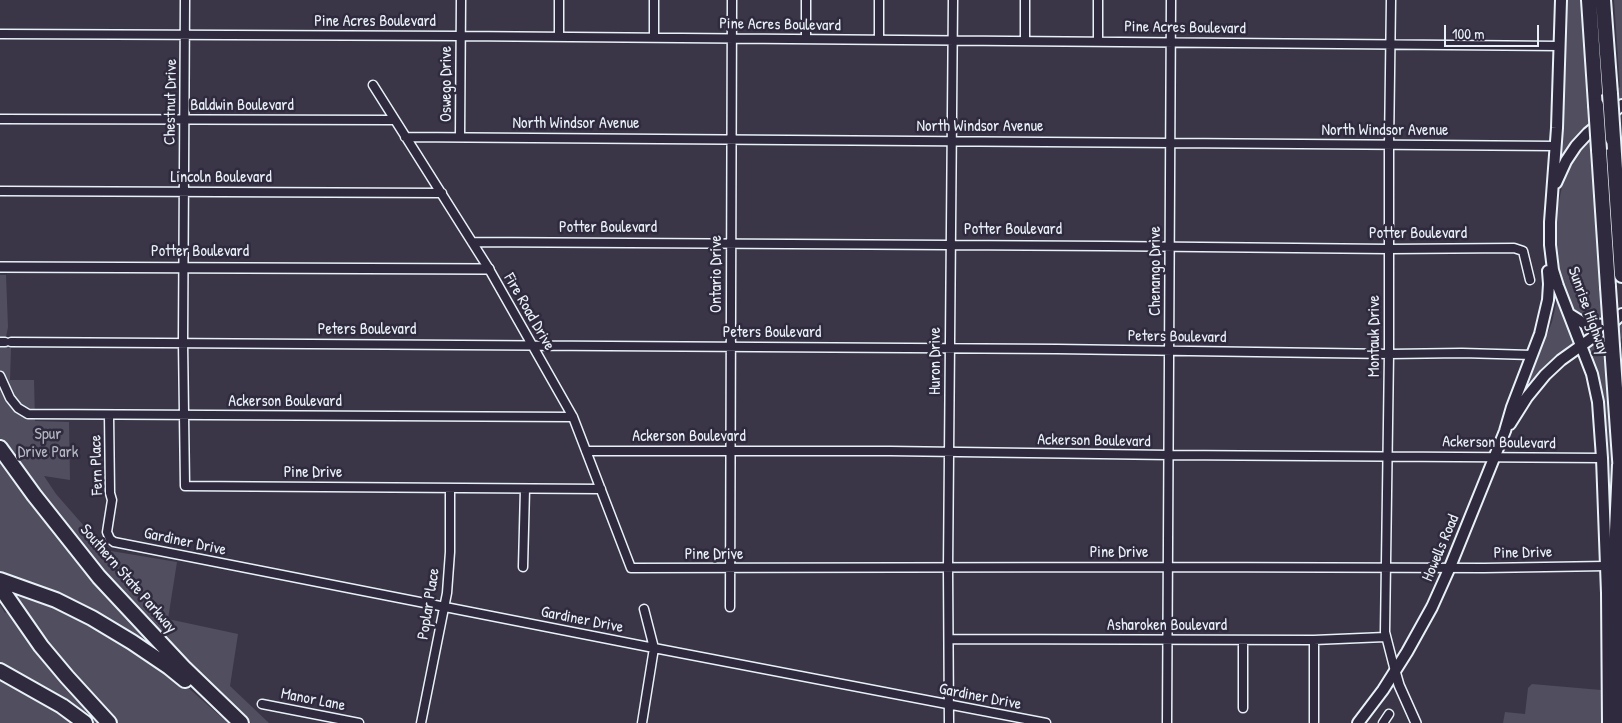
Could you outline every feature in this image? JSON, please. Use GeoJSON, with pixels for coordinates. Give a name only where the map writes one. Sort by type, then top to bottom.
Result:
{"type":"FeatureCollection","features":[{"type":"Feature","properties":{"kind":"highway","name":"Sunrise Highway"},"geometry":{"type":"LineString","coordinates":[[1589,0],[1622,494]]}},
{"type":"Feature","properties":{"kind":"highway"},"geometry":{"type":"LineString","coordinates":[[1603,0],[1622,275]]}},
{"type":"Feature","properties":{"kind":"highway","name":"Southern State Parkway"},"geometry":{"type":"LineString","coordinates":[[0,448],[52,518],[116,596],[183,667],[241,723]]}},
{"type":"Feature","properties":{"kind":"highway"},"geometry":{"type":"LineString","coordinates":[[1615,723],[1617,531],[1620,465]]}},
{"type":"Feature","properties":{"kind":"highway"},"geometry":{"type":"LineString","coordinates":[[0,580],[56,600],[92,618],[132,642],[169,667],[235,723]]}},
{"type":"Feature","properties":{"kind":"highway"},"geometry":{"type":"LineString","coordinates":[[0,587],[41,646],[109,723]]}},
{"type":"Feature","properties":{"kind":"highway"},"geometry":{"type":"LineString","coordinates":[[0,671],[62,706],[85,723]]}},
{"type":"Feature","properties":{"kind":"main road","name":"Sunrise Highway"},"geometry":{"type":"LineString","coordinates":[[1561,0],[1556,146],[1550,245],[1555,278],[1592,374],[1596,391],[1602,458],[1606,566],[1608,723]]}},
{"type":"Feature","properties":{"kind":"main road"},"geometry":{"type":"LineString","coordinates":[[1552,198],[1568,156],[1584,137],[1622,105]]}},
{"type":"Feature","properties":{"kind":"main road"},"geometry":{"type":"LineString","coordinates":[[1603,122],[1622,118]]}},
{"type":"Feature","properties":{"kind":"main road","name":"Howells Road"},"geometry":{"type":"LineString","coordinates":[[1358,723],[1395,671],[1425,620],[1450,567],[1505,432],[1512,406],[1542,328],[1548,300],[1550,245]]}},
{"type":"Feature","properties":{"kind":"main road"},"geometry":{"type":"LineString","coordinates":[[1568,314],[1585,324],[1610,325]]}},
{"type":"Feature","properties":{"kind":"main road","name":"Howells Road"},"geometry":{"type":"LineString","coordinates":[[1505,432],[1538,382],[1560,360],[1610,325],[1622,314]]}},
{"type":"Feature","properties":{"kind":"street","name":"Chestnut Drive"},"geometry":{"type":"LineString","coordinates":[[184,415],[185,0]]}},
{"type":"Feature","properties":{"kind":"street","name":"Oswego Drive"},"geometry":{"type":"LineString","coordinates":[[460,137],[461,0]]}},
{"type":"Feature","properties":{"kind":"street"},"geometry":{"type":"LineString","coordinates":[[559,0],[559,37]]}},
{"type":"Feature","properties":{"kind":"street"},"geometry":{"type":"LineString","coordinates":[[654,0],[654,37]]}},
{"type":"Feature","properties":{"kind":"street","name":"Ontario Drive"},"geometry":{"type":"LineString","coordinates":[[730,607],[732,0]]}},
{"type":"Feature","properties":{"kind":"street"},"geometry":{"type":"LineString","coordinates":[[806,0],[806,39]]}},
{"type":"Feature","properties":{"kind":"street"},"geometry":{"type":"LineString","coordinates":[[879,0],[879,40]]}},
{"type":"Feature","properties":{"kind":"street","name":"Huron Drive"},"geometry":{"type":"LineString","coordinates":[[949,723],[948,568],[953,0]]}},
{"type":"Feature","properties":{"kind":"street"},"geometry":{"type":"LineString","coordinates":[[1025,0],[1025,40]]}},
{"type":"Feature","properties":{"kind":"street"},"geometry":{"type":"LineString","coordinates":[[1098,0],[1098,41]]}},
{"type":"Feature","properties":{"kind":"street","name":"Chenango Drive"},"geometry":{"type":"LineString","coordinates":[[1167,723],[1171,0]]}},
{"type":"Feature","properties":{"kind":"street","name":"Montauk Drive"},"geometry":{"type":"LineString","coordinates":[[1391,0],[1385,637],[1395,671]]}},
{"type":"Feature","properties":{"kind":"street","name":"Pine Acres Boulevard"},"geometry":{"type":"LineString","coordinates":[[0,34],[654,37],[1560,46]]}},
{"type":"Feature","properties":{"kind":"street","name":"Fire Road Drive"},"geometry":{"type":"LineString","coordinates":[[372,85],[490,269],[572,417],[602,488],[631,568]]}},
{"type":"Feature","properties":{"kind":"street","name":"Baldwin Boulevard"},"geometry":{"type":"LineString","coordinates":[[0,119],[394,120]]}},
{"type":"Feature","properties":{"kind":"street","name":"North Windsor Avenue"},"geometry":{"type":"LineString","coordinates":[[405,136],[1556,146]]}},
{"type":"Feature","properties":{"kind":"street","name":"Lincoln Boulevard"},"geometry":{"type":"LineString","coordinates":[[0,191],[442,193]]}},
{"type":"Feature","properties":{"kind":"street","name":"Potter Boulevard"},"geometry":{"type":"LineString","coordinates":[[472,242],[1389,249],[1514,248],[1523,251],[1530,280]]}},
{"type":"Feature","properties":{"kind":"street","name":"Potter Boulevard"},"geometry":{"type":"LineString","coordinates":[[0,266],[490,269]]}},
{"type":"Feature","properties":{"kind":"street","name":"Peters Boulevard"},"geometry":{"type":"LineString","coordinates":[[5,342],[950,348],[1532,355]]}},
{"type":"Feature","properties":{"kind":"street","name":"Ackerson Boulevard"},"geometry":{"type":"LineString","coordinates":[[0,376],[10,398],[18,408],[28,414],[572,417]]}},
{"type":"Feature","properties":{"kind":"street","name":"Fern Place"},"geometry":{"type":"LineString","coordinates":[[109,414],[110,493],[112,500],[107,532],[110,539],[114,542]]}},
{"type":"Feature","properties":{"kind":"street","name":"Pine Drive"},"geometry":{"type":"LineString","coordinates":[[184,415],[184,483],[187,486],[602,488]]}},
{"type":"Feature","properties":{"kind":"street","name":"Ackerson Boulevard"},"geometry":{"type":"LineString","coordinates":[[586,451],[731,452],[796,450],[1602,458]]}},
{"type":"Feature","properties":{"kind":"street","name":"Poplar Place"},"geometry":{"type":"LineString","coordinates":[[421,723],[444,607],[450,552],[450,488]]}},
{"type":"Feature","properties":{"kind":"street"},"geometry":{"type":"LineString","coordinates":[[523,567],[524,489]]}},
{"type":"Feature","properties":{"kind":"street","name":"Gardiner Drive"},"geometry":{"type":"LineString","coordinates":[[114,542],[270,574],[1046,723]]}},
{"type":"Feature","properties":{"kind":"street","name":"Pine Drive"},"geometry":{"type":"LineString","coordinates":[[631,568],[1484,568],[1606,566]]}},
{"type":"Feature","properties":{"kind":"street"},"geometry":{"type":"LineString","coordinates":[[642,723],[654,648],[644,609]]}},
{"type":"Feature","properties":{"kind":"street","name":"Asharoken Boulevard"},"geometry":{"type":"LineString","coordinates":[[949,640],[1314,640],[1385,637]]}},
{"type":"Feature","properties":{"kind":"street"},"geometry":{"type":"LineString","coordinates":[[1243,640],[1243,708]]}},
{"type":"Feature","properties":{"kind":"street"},"geometry":{"type":"LineString","coordinates":[[1314,640],[1314,722]]}},
{"type":"Feature","properties":{"kind":"street"},"geometry":{"type":"LineString","coordinates":[[1395,671],[1416,723]]}},
{"type":"Feature","properties":{"kind":"street","name":"Manor Lane"},"geometry":{"type":"LineString","coordinates":[[262,704],[359,723]]}},
{"type":"Feature","properties":{"kind":"street"},"geometry":{"type":"LineString","coordinates":[[1383,723],[1389,714]]}},
{"type":"Feature","properties":{"kind":"green space"},"geometry":{"type":"Polygon","coordinates":[[[1566,0],[1581,0],[1590,111],[1620,87],[1614,0],[1622,0],[1622,101],[1572,144],[1564,155],[1560,152],[1566,0]]]}},
{"type":"Feature","properties":{"kind":"green space"},"geometry":{"type":"Polygon","coordinates":[[[1591,139],[1604,321],[1582,319],[1572,311],[1563,291],[1556,256],[1555,220],[1563,182],[1576,154],[1591,139]]]}},
{"type":"Feature","properties":{"kind":"green space","name":"Spur Drive Park"},"geometry":{"type":"Polygon","coordinates":[[[0,275],[6,275],[8,327],[6,337],[11,348],[10,380],[34,380],[35,421],[69,422],[70,480],[44,476],[56,494],[105,550],[177,562],[168,619],[238,634],[230,686],[269,723],[251,723],[215,691],[90,558],[39,494],[0,439],[0,275]]]}},
{"type":"Feature","properties":{"kind":"green space"},"geometry":{"type":"Polygon","coordinates":[[[1557,300],[1561,305],[1577,343],[1555,359],[1535,378],[1523,396],[1552,322],[1557,300]]]}},
{"type":"Feature","properties":{"kind":"green space"},"geometry":{"type":"Polygon","coordinates":[[[1622,319],[1622,338],[1606,354],[1615,512],[1612,529],[1604,396],[1589,353],[1591,352],[1589,346],[1622,319]]]}},
{"type":"Feature","properties":{"kind":"green space"},"geometry":{"type":"Polygon","coordinates":[[[0,460],[49,527],[98,585],[160,653],[38,588],[0,572],[0,460]]]}},
{"type":"Feature","properties":{"kind":"green space"},"geometry":{"type":"Polygon","coordinates":[[[8,586],[27,593],[115,635],[176,677],[228,723],[117,723],[57,659],[8,586]]]}},
{"type":"Feature","properties":{"kind":"green space"},"geometry":{"type":"Polygon","coordinates":[[[0,605],[5,613],[8,611],[59,676],[101,723],[89,723],[0,668],[0,605]]]}},
{"type":"Feature","properties":{"kind":"green space"},"geometry":{"type":"Polygon","coordinates":[[[0,677],[75,723],[0,723],[0,677]]]}},
{"type":"Feature","properties":{"kind":"green space"},"geometry":{"type":"Polygon","coordinates":[[[1532,684],[1601,690],[1601,723],[1503,723],[1505,712],[1525,714],[1528,688],[1532,684]]]}}]}
